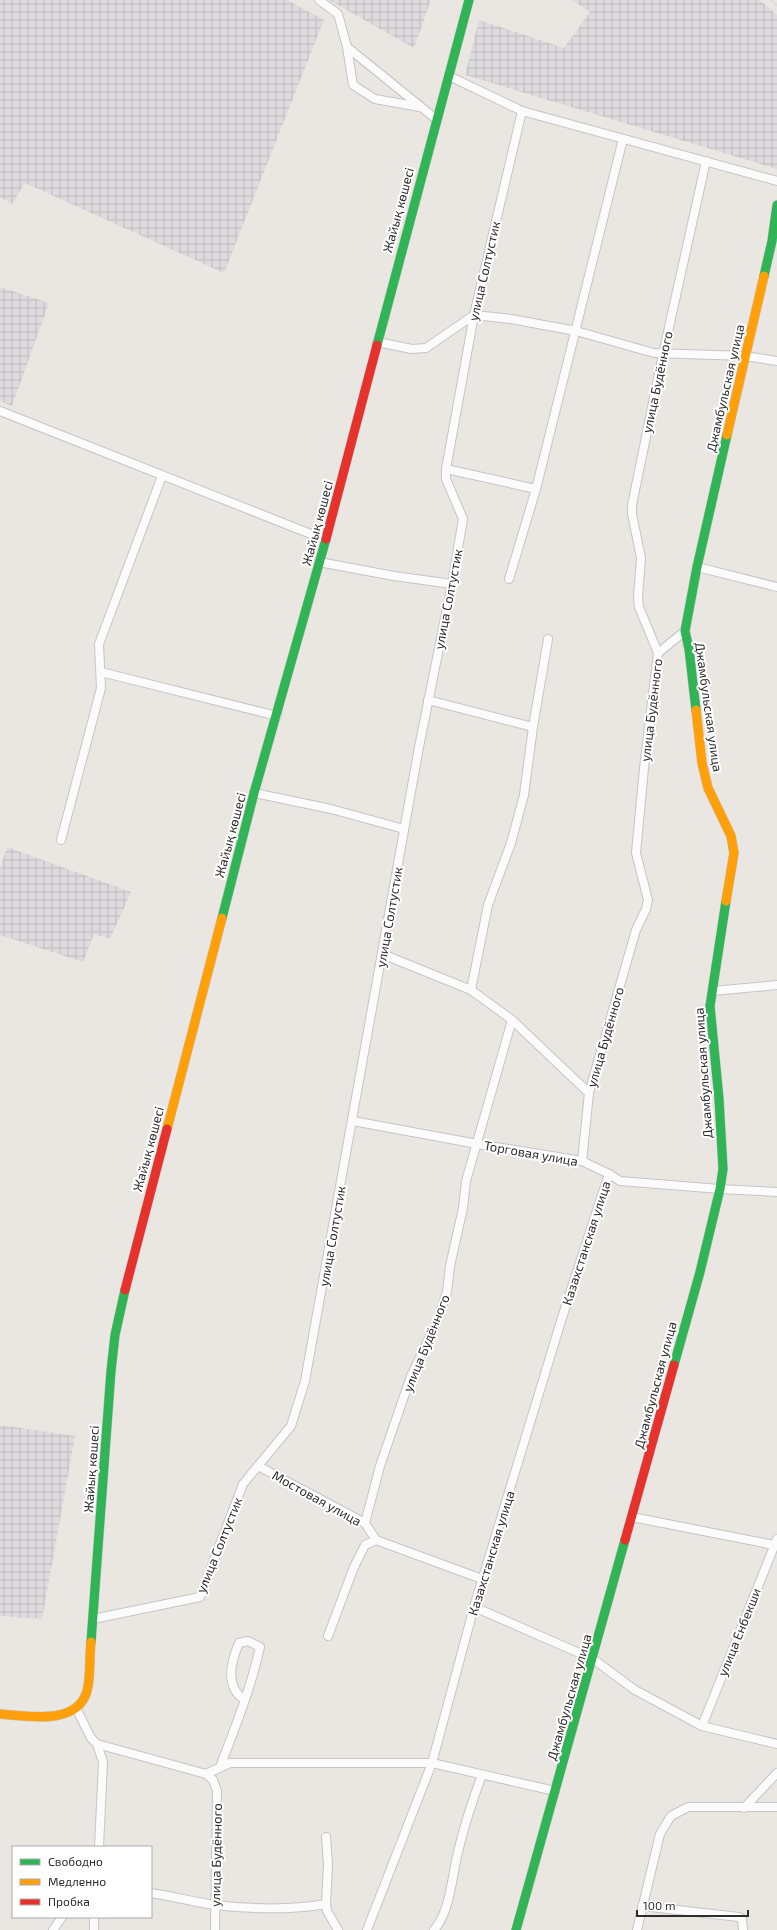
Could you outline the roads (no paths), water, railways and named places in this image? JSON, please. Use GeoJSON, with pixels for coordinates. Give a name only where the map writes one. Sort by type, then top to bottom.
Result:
{"type":"FeatureCollection","features":[{"type":"Feature","properties":{"kind":"street"},"geometry":{"type":"LineString","coordinates":[[319,0],[338,14],[347,47],[353,85],[375,99],[420,108]]}},
{"type":"Feature","properties":{"kind":"street","name":"Жайық көшесі"},"geometry":{"type":"LineString","coordinates":[[76,1708],[80,1705],[88,1690],[111,1371],[115,1335],[126,1287],[254,793],[326,540],[436,119],[469,0]]}},
{"type":"Feature","properties":{"kind":"street"},"geometry":{"type":"LineString","coordinates":[[347,47],[420,108],[436,119]]}},
{"type":"Feature","properties":{"kind":"street"},"geometry":{"type":"LineString","coordinates":[[449,76],[522,111],[777,181]]}},
{"type":"Feature","properties":{"kind":"street","name":"улица Солтустик"},"geometry":{"type":"LineString","coordinates":[[93,1620],[200,1597],[243,1484],[291,1426],[305,1381],[353,1121],[404,829],[428,700],[452,584],[463,519],[446,479],[446,469],[474,315],[522,111]]}},
{"type":"Feature","properties":{"kind":"street"},"geometry":{"type":"LineString","coordinates":[[509,579],[536,488],[623,139]]}},
{"type":"Feature","properties":{"kind":"street","name":"улица Будённого"},"geometry":{"type":"LineString","coordinates":[[582,1161],[589,1094],[636,930],[646,909],[648,900],[636,853],[644,768],[658,653],[639,607],[638,597],[641,558],[632,514],[663,354],[706,161]]}},
{"type":"Feature","properties":{"kind":"street","name":"Джамбульская улица"},"geometry":{"type":"LineString","coordinates":[[516,1930],[593,1660],[700,1272],[720,1190],[723,1169],[719,1099],[710,1006],[734,853],[731,836],[708,788],[702,763],[685,631],[697,567],[772,242],[777,206]]}},
{"type":"Feature","properties":{"kind":"street"},"geometry":{"type":"LineString","coordinates":[[377,342],[412,349],[426,348],[474,315],[511,319],[576,331],[663,354],[745,356],[777,361]]}},
{"type":"Feature","properties":{"kind":"street"},"geometry":{"type":"LineString","coordinates":[[0,411],[326,540]]}},
{"type":"Feature","properties":{"kind":"street"},"geometry":{"type":"LineString","coordinates":[[446,469],[536,488]]}},
{"type":"Feature","properties":{"kind":"street"},"geometry":{"type":"LineString","coordinates":[[61,840],[101,688],[99,644],[162,476]]}},
{"type":"Feature","properties":{"kind":"street"},"geometry":{"type":"LineString","coordinates":[[319,562],[394,576],[452,584]]}},
{"type":"Feature","properties":{"kind":"street"},"geometry":{"type":"LineString","coordinates":[[697,567],[777,587]]}},
{"type":"Feature","properties":{"kind":"street"},"geometry":{"type":"LineString","coordinates":[[658,653],[685,631]]}},
{"type":"Feature","properties":{"kind":"street"},"geometry":{"type":"LineString","coordinates":[[471,990],[488,905],[511,843],[524,795],[533,727],[548,639]]}},
{"type":"Feature","properties":{"kind":"street"},"geometry":{"type":"LineString","coordinates":[[101,672],[277,716]]}},
{"type":"Feature","properties":{"kind":"street"},"geometry":{"type":"LineString","coordinates":[[428,700],[533,727]]}},
{"type":"Feature","properties":{"kind":"street"},"geometry":{"type":"LineString","coordinates":[[254,793],[330,808],[404,829]]}},
{"type":"Feature","properties":{"kind":"street"},"geometry":{"type":"LineString","coordinates":[[382,954],[471,990],[512,1020],[589,1094]]}},
{"type":"Feature","properties":{"kind":"street"},"geometry":{"type":"LineString","coordinates":[[713,991],[777,985]]}},
{"type":"Feature","properties":{"kind":"street","name":"улица Будённого"},"geometry":{"type":"LineString","coordinates":[[365,1523],[380,1466],[411,1376],[437,1322],[447,1292],[450,1266],[463,1208],[466,1181],[512,1020]]}},
{"type":"Feature","properties":{"kind":"street","name":"Торговая улица"},"geometry":{"type":"LineString","coordinates":[[353,1121],[476,1144],[582,1161],[620,1181],[720,1190],[777,1192]]}},
{"type":"Feature","properties":{"kind":"street","name":"Казахстанская улица"},"geometry":{"type":"LineString","coordinates":[[367,1930],[432,1763],[482,1579],[561,1321],[609,1174]]}},
{"type":"Feature","properties":{"kind":"street","name":"Мостовая улица"},"geometry":{"type":"LineString","coordinates":[[258,1466],[365,1523],[376,1540]]}},
{"type":"Feature","properties":{"kind":"street"},"geometry":{"type":"LineString","coordinates":[[632,1517],[776,1542]]}},
{"type":"Feature","properties":{"kind":"street"},"geometry":{"type":"LineString","coordinates":[[328,1636],[352,1573],[365,1545],[376,1540],[482,1579]]}},
{"type":"Feature","properties":{"kind":"street","name":"улица Енбекши"},"geometry":{"type":"LineString","coordinates":[[702,1726],[776,1542]]}},
{"type":"Feature","properties":{"kind":"street"},"geometry":{"type":"LineString","coordinates":[[474,1607],[593,1660],[635,1690],[702,1726],[777,1744]]}},
{"type":"Feature","properties":{"kind":"street"},"geometry":{"type":"LineString","coordinates":[[220,1767],[245,1700],[260,1647],[248,1642],[239,1643],[234,1656],[230,1680],[234,1689],[245,1700]]}},
{"type":"Feature","properties":{"kind":"street"},"geometry":{"type":"LineString","coordinates":[[0,1714],[58,1715],[71,1712],[76,1708],[91,1738],[97,1744],[103,1762],[99,1846]]}},
{"type":"Feature","properties":{"kind":"street"},"geometry":{"type":"LineString","coordinates":[[97,1744],[206,1774],[230,1763],[432,1763],[556,1792]]}},
{"type":"Feature","properties":{"kind":"street"},"geometry":{"type":"LineString","coordinates":[[744,1808],[777,1773]]}},
{"type":"Feature","properties":{"kind":"street","name":"улица Будённого"},"geometry":{"type":"LineString","coordinates":[[206,1774],[213,1780],[217,1791],[215,1930]]}},
{"type":"Feature","properties":{"kind":"street"},"geometry":{"type":"LineString","coordinates":[[434,1930],[440,1923],[451,1888],[458,1850],[469,1811],[482,1774]]}},
{"type":"Feature","properties":{"kind":"street"},"geometry":{"type":"LineString","coordinates":[[637,1930],[660,1834],[671,1816],[688,1807],[777,1807]]}},
{"type":"Feature","properties":{"kind":"street"},"geometry":{"type":"LineString","coordinates":[[326,1836],[328,1864],[326,1904],[327,1911],[338,1930]]}},
{"type":"Feature","properties":{"kind":"street"},"geometry":{"type":"LineString","coordinates":[[152,1893],[216,1905],[287,1907],[326,1904]]}},
{"type":"Feature","properties":{"kind":"street"},"geometry":{"type":"LineString","coordinates":[[642,1906],[739,1917],[742,1919],[744,1930]]}},
{"type":"Feature","properties":{"kind":"street"},"geometry":{"type":"LineString","coordinates":[[53,1930],[61,1918]]}},
{"type":"Feature","properties":{"kind":"street"},"geometry":{"type":"LineString","coordinates":[[94,1918],[94,1930]]}},
{"type":"Feature","properties":{"kind":"railway"},"geometry":{"type":"LineString","coordinates":[[771,0],[777,5]]}}]}
